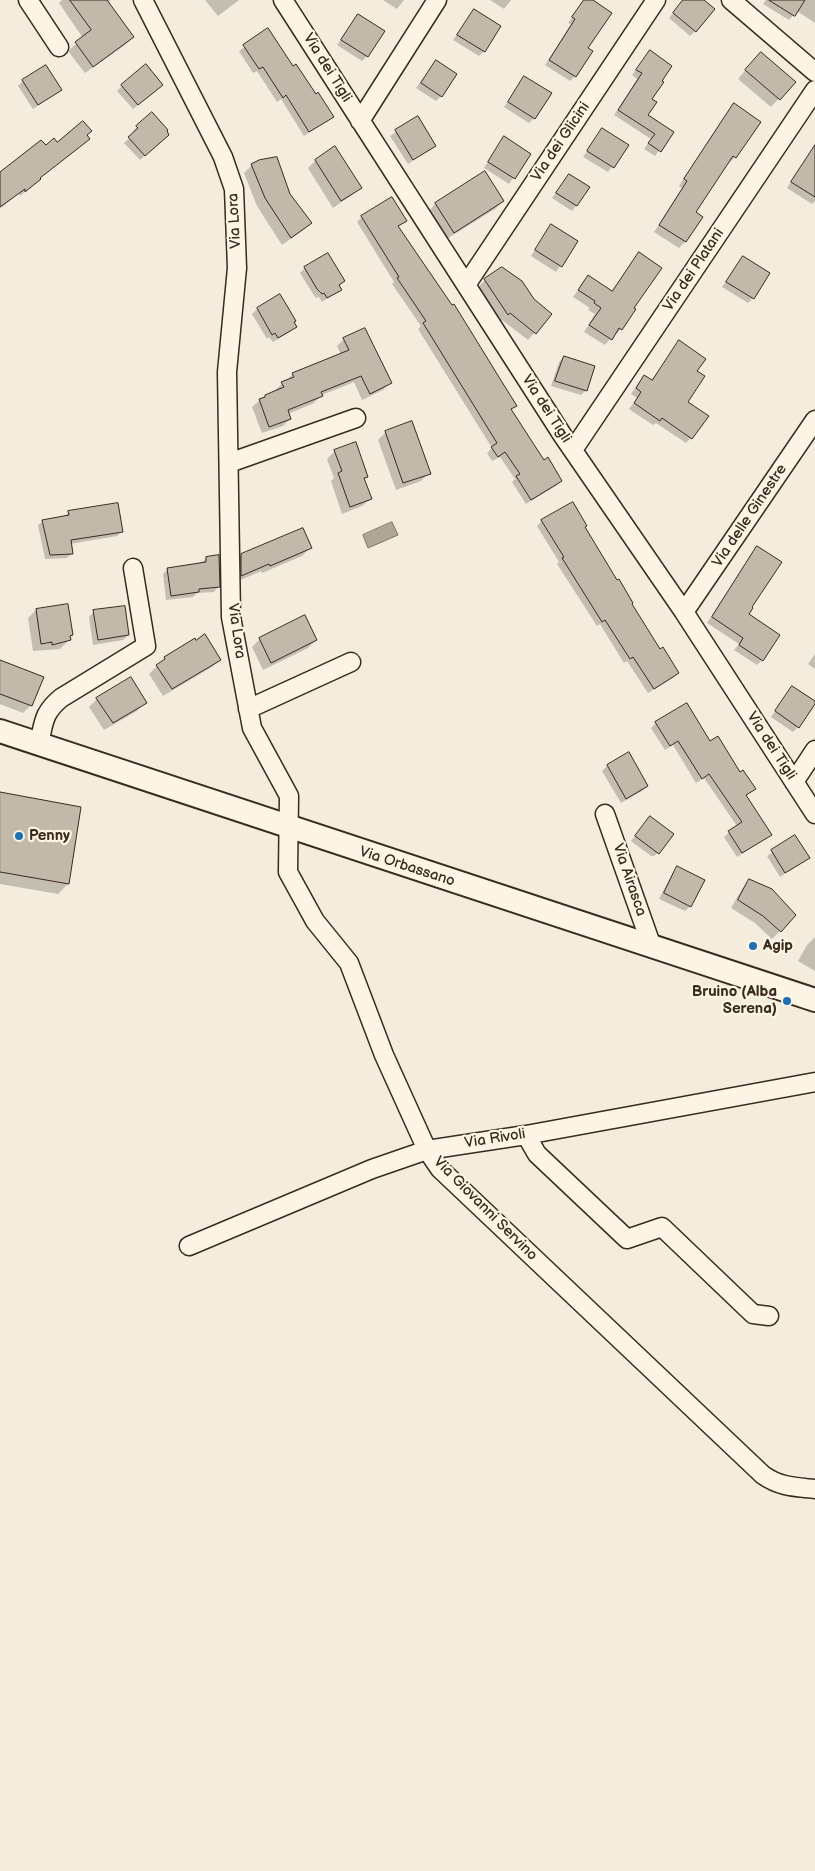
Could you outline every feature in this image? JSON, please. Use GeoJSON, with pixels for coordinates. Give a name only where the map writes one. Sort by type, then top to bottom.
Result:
{"type":"FeatureCollection","features":[{"type":"Feature","properties":{"kind":"main road","name":"Via Orbassano"},"geometry":{"type":"LineString","coordinates":[[0,731],[815,1000]]}},
{"type":"Feature","properties":{"kind":"street"},"geometry":{"type":"LineString","coordinates":[[28,0],[59,47]]}},
{"type":"Feature","properties":{"kind":"street","name":"Via Lora"},"geometry":{"type":"LineString","coordinates":[[143,0],[223,157],[234,189],[237,268],[227,372],[231,617],[252,728],[289,796],[290,806],[287,827]]}},
{"type":"Feature","properties":{"kind":"street","name":"Via dei Tigli"},"geometry":{"type":"LineString","coordinates":[[283,0],[573,450],[684,612],[815,814]]}},
{"type":"Feature","properties":{"kind":"street"},"geometry":{"type":"LineString","coordinates":[[360,121],[437,0]]}},
{"type":"Feature","properties":{"kind":"street","name":"Via dei Glicini"},"geometry":{"type":"LineString","coordinates":[[466,285],[656,0]]}},
{"type":"Feature","properties":{"kind":"street"},"geometry":{"type":"LineString","coordinates":[[731,0],[815,72]]}},
{"type":"Feature","properties":{"kind":"street","name":"Via dei Platani"},"geometry":{"type":"LineString","coordinates":[[573,450],[815,90]]}},
{"type":"Feature","properties":{"kind":"street"},"geometry":{"type":"LineString","coordinates":[[229,463],[356,418]]}},
{"type":"Feature","properties":{"kind":"street","name":"Via delle Ginestre"},"geometry":{"type":"LineString","coordinates":[[684,612],[815,420]]}},
{"type":"Feature","properties":{"kind":"street"},"geometry":{"type":"LineString","coordinates":[[39,744],[50,708],[62,698],[146,646],[133,568]]}},
{"type":"Feature","properties":{"kind":"street"},"geometry":{"type":"LineString","coordinates":[[248,709],[351,662]]}},
{"type":"Feature","properties":{"kind":"street"},"geometry":{"type":"LineString","coordinates":[[794,782],[815,750]]}},
{"type":"Feature","properties":{"kind":"street","name":"Via Airasca"},"geometry":{"type":"LineString","coordinates":[[605,814],[652,947]]}},
{"type":"Feature","properties":{"kind":"street","name":"Via Giovanni Servino"},"geometry":{"type":"LineString","coordinates":[[287,827],[288,872],[315,921],[349,963],[384,1054],[427,1150],[440,1169],[763,1475],[774,1482],[793,1487],[815,1489]]}},
{"type":"Feature","properties":{"kind":"street","name":"Via Rivoli"},"geometry":{"type":"LineString","coordinates":[[189,1246],[372,1169],[427,1150],[815,1082]]}},
{"type":"Feature","properties":{"kind":"street"},"geometry":{"type":"LineString","coordinates":[[526,1134],[537,1154],[627,1239],[662,1227],[753,1314],[769,1316]]}},
{"type":"Feature","properties":{"kind":"shaded area"},"geometry":{"type":"Polygon","coordinates":[[[392,522],[398,535],[368,548],[363,535],[392,522]]]}},
{"type":"Feature","properties":{"kind":"building"},"geometry":{"type":"Polygon","coordinates":[[[70,0],[107,0],[134,37],[93,67],[75,42],[91,30],[70,0]]]}},
{"type":"Feature","properties":{"kind":"building"},"geometry":{"type":"Polygon","coordinates":[[[584,0],[593,0],[612,13],[588,48],[593,51],[576,77],[549,60],[575,19],[572,17],[584,0]]]}},
{"type":"Feature","properties":{"kind":"building"},"geometry":{"type":"Polygon","coordinates":[[[683,0],[704,0],[715,9],[696,32],[673,13],[683,0]]]}},
{"type":"Feature","properties":{"kind":"building"},"geometry":{"type":"Polygon","coordinates":[[[769,0],[805,0],[795,16],[769,0]]]}},
{"type":"Feature","properties":{"kind":"building"},"geometry":{"type":"Polygon","coordinates":[[[474,9],[501,26],[485,52],[457,35],[474,9]]]}},
{"type":"Feature","properties":{"kind":"building"},"geometry":{"type":"Polygon","coordinates":[[[358,14],[385,31],[368,57],[341,40],[358,14]]]}},
{"type":"Feature","properties":{"kind":"building"},"geometry":{"type":"Polygon","coordinates":[[[268,28],[293,66],[296,64],[316,94],[318,92],[334,117],[309,132],[286,95],[283,98],[263,67],[259,69],[243,45],[268,28]]]}},
{"type":"Feature","properties":{"kind":"building"},"geometry":{"type":"Polygon","coordinates":[[[650,50],[672,66],[652,99],[657,102],[648,115],[674,132],[661,152],[648,143],[655,134],[618,110],[642,73],[636,70],[650,50]]]}},
{"type":"Feature","properties":{"kind":"building"},"geometry":{"type":"Polygon","coordinates":[[[761,52],[796,82],[780,100],[745,70],[761,52]]]}},
{"type":"Feature","properties":{"kind":"building"},"geometry":{"type":"Polygon","coordinates":[[[436,60],[457,74],[442,97],[421,83],[436,60]]]}},
{"type":"Feature","properties":{"kind":"building"},"geometry":{"type":"Polygon","coordinates":[[[146,64],[163,85],[138,105],[121,85],[146,64]]]}},
{"type":"Feature","properties":{"kind":"building"},"geometry":{"type":"Polygon","coordinates":[[[46,65],[62,90],[38,105],[22,80],[46,65]]]}},
{"type":"Feature","properties":{"kind":"building"},"geometry":{"type":"Polygon","coordinates":[[[524,76],[552,93],[535,119],[508,102],[524,76]]]}},
{"type":"Feature","properties":{"kind":"building"},"geometry":{"type":"Polygon","coordinates":[[[734,103],[761,122],[736,158],[733,156],[696,212],[703,217],[686,242],[659,225],[687,181],[684,179],[734,103]]]}},
{"type":"Feature","properties":{"kind":"building"},"geometry":{"type":"Polygon","coordinates":[[[152,112],[168,130],[169,135],[145,156],[128,137],[138,128],[136,126],[152,112]]]}},
{"type":"Feature","properties":{"kind":"building"},"geometry":{"type":"Polygon","coordinates":[[[418,116],[436,146],[413,160],[395,130],[418,116]]]}},
{"type":"Feature","properties":{"kind":"building"},"geometry":{"type":"Polygon","coordinates":[[[83,121],[92,131],[87,135],[90,139],[25,192],[25,189],[0,207],[0,172],[41,140],[46,145],[54,138],[57,142],[83,121]]]}},
{"type":"Feature","properties":{"kind":"building"},"geometry":{"type":"Polygon","coordinates":[[[602,128],[629,145],[614,168],[587,151],[602,128]]]}},
{"type":"Feature","properties":{"kind":"building"},"geometry":{"type":"Polygon","coordinates":[[[504,136],[531,154],[515,179],[488,162],[504,136]]]}},
{"type":"Feature","properties":{"kind":"building"},"geometry":{"type":"Polygon","coordinates":[[[815,145],[815,197],[791,182],[815,145]]]}},
{"type":"Feature","properties":{"kind":"building"},"geometry":{"type":"Polygon","coordinates":[[[335,146],[362,188],[341,201],[315,160],[335,146]]]}},
{"type":"Feature","properties":{"kind":"building"},"geometry":{"type":"Polygon","coordinates":[[[277,157],[290,194],[312,223],[291,238],[265,198],[251,164],[259,160],[277,157]]]}},
{"type":"Feature","properties":{"kind":"building"},"geometry":{"type":"Polygon","coordinates":[[[485,171],[504,201],[454,233],[435,203],[485,171]]]}},
{"type":"Feature","properties":{"kind":"building"},"geometry":{"type":"Polygon","coordinates":[[[569,174],[590,187],[577,206],[556,193],[569,174]]]}},
{"type":"Feature","properties":{"kind":"building"},"geometry":{"type":"Polygon","coordinates":[[[392,197],[407,221],[398,226],[452,305],[454,304],[517,406],[511,409],[544,460],[548,457],[562,481],[531,500],[516,476],[520,474],[505,452],[498,457],[491,447],[497,443],[423,323],[426,321],[397,278],[399,277],[361,216],[392,197]]]}},
{"type":"Feature","properties":{"kind":"building"},"geometry":{"type":"Polygon","coordinates":[[[551,224],[578,241],[562,267],[535,250],[551,224]]]}},
{"type":"Feature","properties":{"kind":"building"},"geometry":{"type":"Polygon","coordinates":[[[639,252],[662,268],[634,308],[636,309],[622,330],[619,328],[612,340],[589,325],[601,308],[594,303],[595,301],[578,290],[588,275],[612,291],[639,252]]]}},
{"type":"Feature","properties":{"kind":"building"},"geometry":{"type":"Polygon","coordinates":[[[328,253],[345,281],[339,285],[342,290],[327,298],[324,293],[322,294],[317,289],[304,267],[328,253]]]}},
{"type":"Feature","properties":{"kind":"building"},"geometry":{"type":"Polygon","coordinates":[[[743,256],[770,273],[754,299],[726,282],[743,256]]]}},
{"type":"Feature","properties":{"kind":"building"},"geometry":{"type":"Polygon","coordinates":[[[502,267],[522,281],[534,299],[552,314],[536,334],[510,313],[508,315],[484,279],[502,267]]]}},
{"type":"Feature","properties":{"kind":"building"},"geometry":{"type":"Polygon","coordinates":[[[280,294],[296,321],[294,322],[297,327],[278,338],[275,333],[272,335],[257,308],[280,294]]]}},
{"type":"Feature","properties":{"kind":"building"},"geometry":{"type":"Polygon","coordinates":[[[365,328],[392,383],[370,394],[361,376],[321,392],[323,396],[288,410],[291,419],[269,427],[259,399],[284,387],[281,382],[294,377],[292,373],[349,350],[343,338],[365,328]]]}},
{"type":"Feature","properties":{"kind":"building"},"geometry":{"type":"Polygon","coordinates":[[[679,340],[706,359],[697,371],[705,376],[688,402],[709,416],[692,439],[662,418],[660,421],[634,403],[641,392],[636,388],[644,375],[652,380],[679,340]]]}},
{"type":"Feature","properties":{"kind":"building"},"geometry":{"type":"Polygon","coordinates":[[[564,356],[595,366],[587,391],[555,381],[564,356]]]}},
{"type":"Feature","properties":{"kind":"building"},"geometry":{"type":"Polygon","coordinates":[[[412,421],[431,474],[403,483],[385,431],[412,421]]]}},
{"type":"Feature","properties":{"kind":"building"},"geometry":{"type":"Polygon","coordinates":[[[356,442],[368,477],[364,478],[372,499],[350,507],[338,473],[342,471],[334,450],[356,442]]]}},
{"type":"Feature","properties":{"kind":"building"},"geometry":{"type":"Polygon","coordinates":[[[573,502],[587,526],[585,527],[617,580],[619,579],[660,649],[663,647],[679,673],[654,689],[633,657],[630,659],[605,620],[602,622],[541,520],[573,502]]]}},
{"type":"Feature","properties":{"kind":"building"},"geometry":{"type":"Polygon","coordinates":[[[118,503],[123,532],[71,540],[73,554],[50,555],[42,520],[69,515],[68,511],[118,503]]]}},
{"type":"Feature","properties":{"kind":"building"},"geometry":{"type":"Polygon","coordinates":[[[303,528],[312,548],[241,576],[241,554],[303,528]]]}},
{"type":"Feature","properties":{"kind":"building"},"geometry":{"type":"Polygon","coordinates":[[[757,546],[782,562],[749,614],[780,635],[763,661],[739,645],[743,638],[712,617],[757,546]]]}},
{"type":"Feature","properties":{"kind":"building"},"geometry":{"type":"Polygon","coordinates":[[[219,555],[220,587],[199,589],[199,592],[171,596],[167,568],[206,562],[206,557],[219,555]]]}},
{"type":"Feature","properties":{"kind":"building"},"geometry":{"type":"Polygon","coordinates":[[[68,604],[73,635],[70,636],[71,640],[52,645],[52,642],[41,644],[36,609],[68,604]]]}},
{"type":"Feature","properties":{"kind":"building"},"geometry":{"type":"Polygon","coordinates":[[[125,606],[129,635],[98,640],[93,610],[125,606]]]}},
{"type":"Feature","properties":{"kind":"building"},"geometry":{"type":"Polygon","coordinates":[[[305,615],[317,640],[271,663],[259,638],[305,615]]]}},
{"type":"Feature","properties":{"kind":"building"},"geometry":{"type":"Polygon","coordinates":[[[205,634],[221,660],[172,689],[156,665],[165,659],[164,657],[205,634]]]}},
{"type":"Feature","properties":{"kind":"building"},"geometry":{"type":"Polygon","coordinates":[[[0,660],[44,677],[32,706],[0,694],[0,660]]]}},
{"type":"Feature","properties":{"kind":"building"},"geometry":{"type":"Polygon","coordinates":[[[131,677],[147,703],[113,723],[96,698],[131,677]]]}},
{"type":"Feature","properties":{"kind":"building"},"geometry":{"type":"Polygon","coordinates":[[[792,686],[815,701],[815,704],[799,728],[775,711],[792,686]]]}},
{"type":"Feature","properties":{"kind":"building"},"geometry":{"type":"Polygon","coordinates":[[[687,703],[710,741],[718,736],[740,772],[743,770],[756,789],[746,795],[772,835],[742,853],[728,831],[742,822],[709,774],[702,779],[678,741],[670,746],[655,722],[687,703]]]}},
{"type":"Feature","properties":{"kind":"building"},"geometry":{"type":"Polygon","coordinates":[[[629,752],[648,786],[626,799],[607,765],[629,752]]]}},
{"type":"Feature","properties":{"kind":"building"},"geometry":{"type":"Polygon","coordinates":[[[0,792],[81,807],[69,884],[0,872],[0,792]]]}},
{"type":"Feature","properties":{"kind":"building"},"geometry":{"type":"Polygon","coordinates":[[[650,816],[674,834],[659,854],[635,836],[650,816]]]}},
{"type":"Feature","properties":{"kind":"building"},"geometry":{"type":"Polygon","coordinates":[[[795,835],[810,858],[785,873],[771,850],[795,835]]]}},
{"type":"Feature","properties":{"kind":"building"},"geometry":{"type":"Polygon","coordinates":[[[677,866],[705,880],[691,907],[664,893],[677,866]]]}},
{"type":"Feature","properties":{"kind":"building"},"geometry":{"type":"Polygon","coordinates":[[[749,879],[772,889],[796,915],[781,932],[763,916],[738,900],[749,879]]]}},
{"type":"Feature","properties":{"kind":"place","name":"Penny"},"geometry":{"type":"Point","coordinates":[19,836]}},
{"type":"Feature","properties":{"kind":"place","name":"Agip"},"geometry":{"type":"Point","coordinates":[753,946]}},
{"type":"Feature","properties":{"kind":"place","name":"Bruino (Alba Serena)"},"geometry":{"type":"Point","coordinates":[787,1001]}}]}
